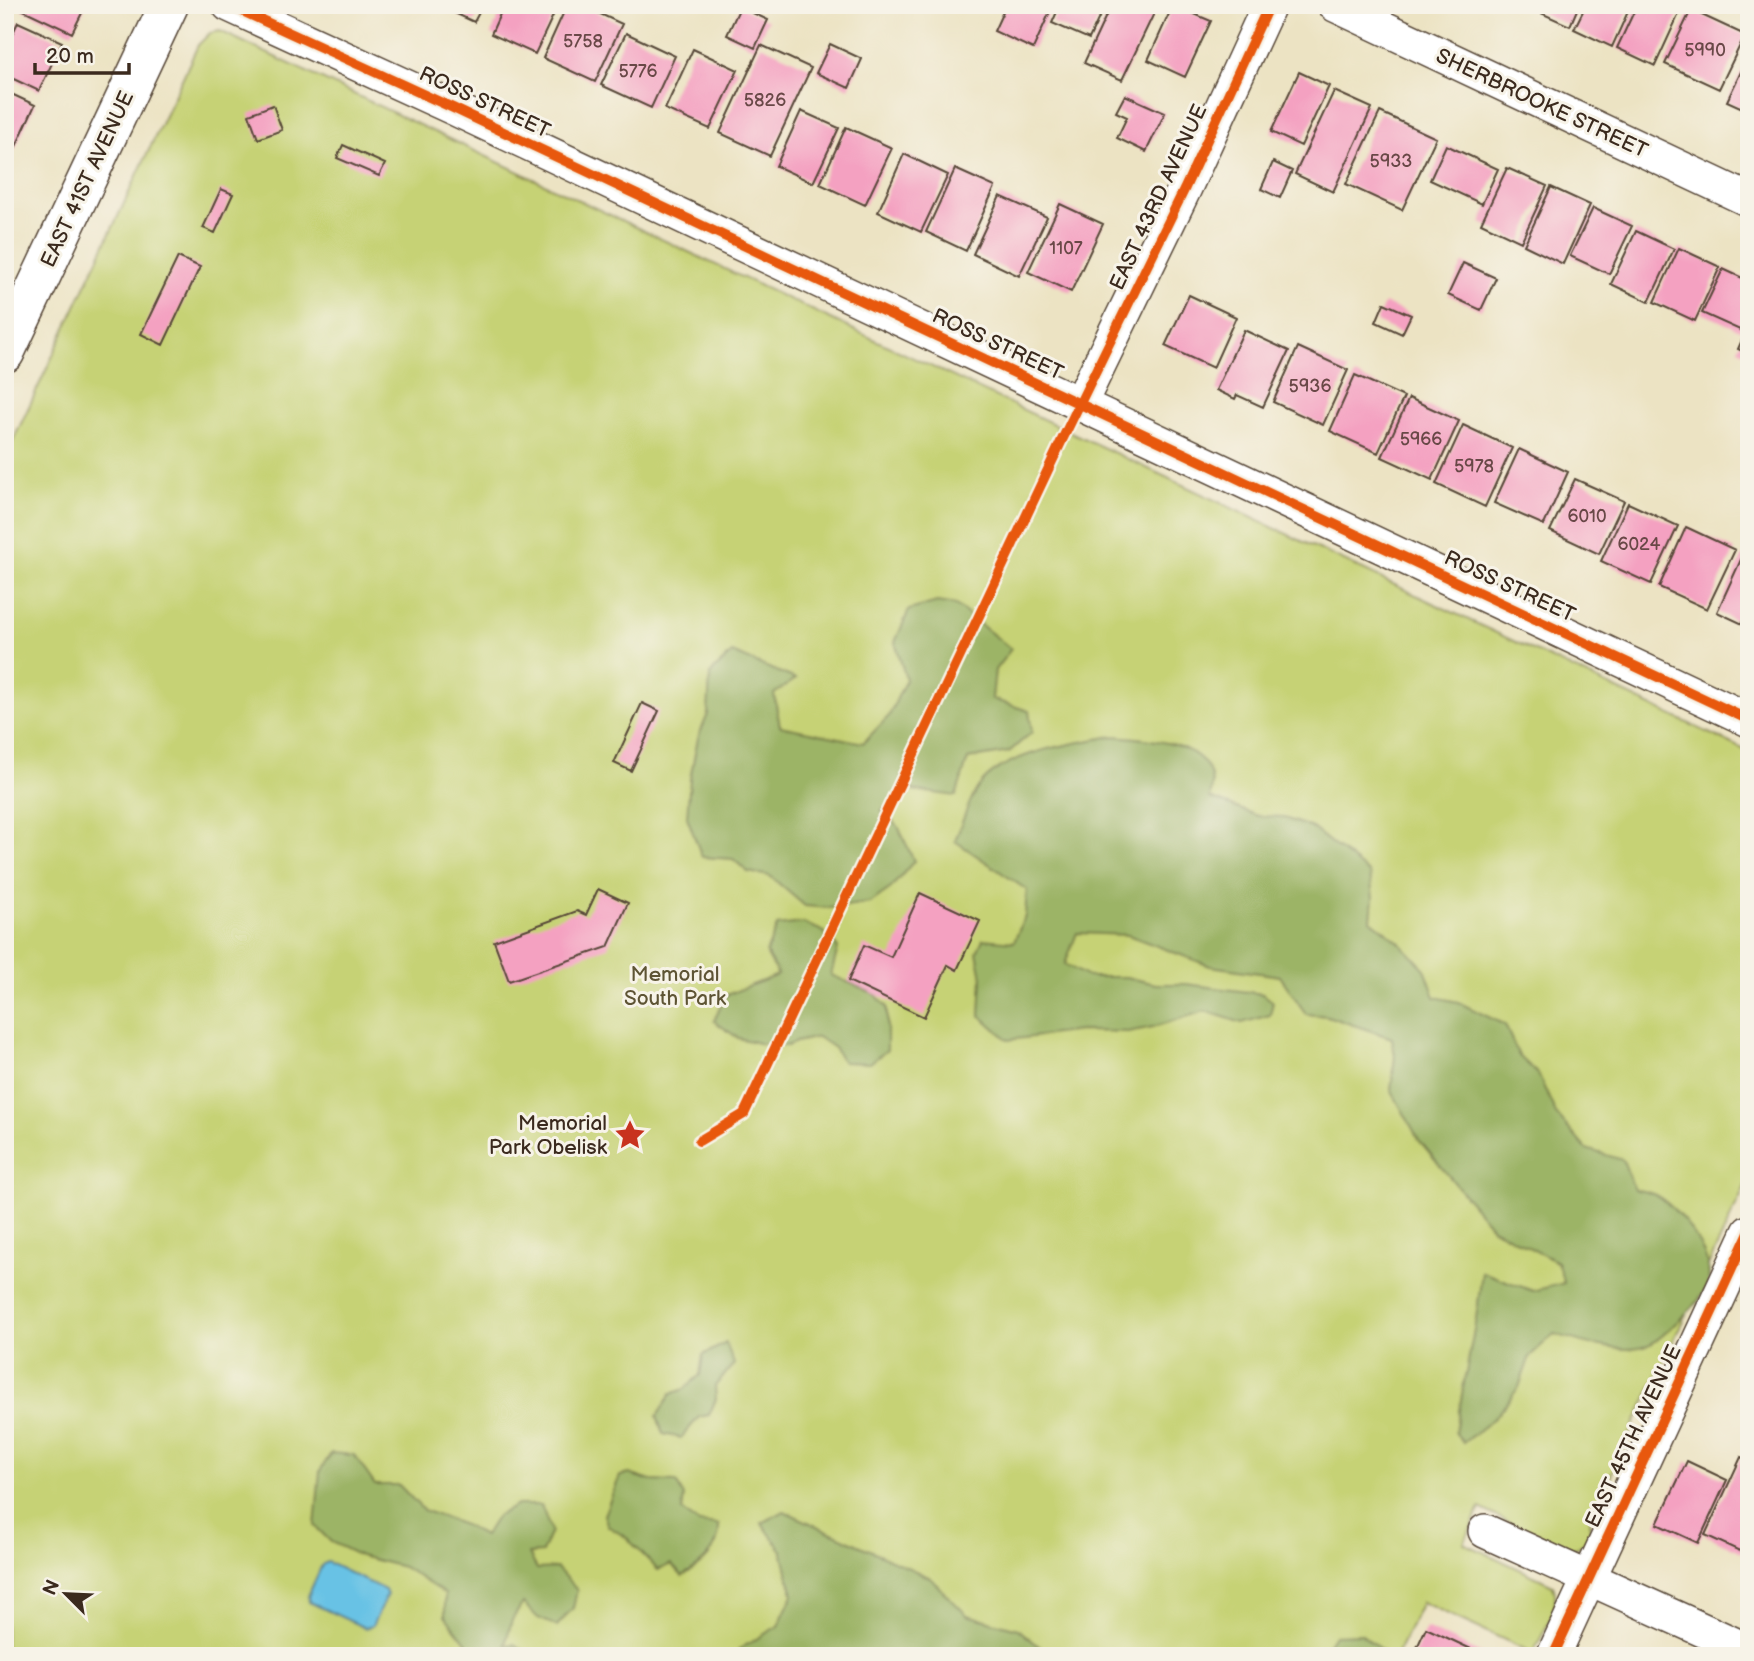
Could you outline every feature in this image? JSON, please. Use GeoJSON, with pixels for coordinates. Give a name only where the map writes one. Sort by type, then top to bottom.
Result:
{"type":"FeatureCollection","features":[{"type":"Feature","properties":{"kind":"main road","name":"EAST 41ST AVENUE"},"geometry":{"type":"LineString","coordinates":[[5,353],[169,5]]}},
{"type":"Feature","properties":{"kind":"street","name":"ROSS STREET"},"geometry":{"type":"LineString","coordinates":[[229,5],[1749,720]]}},
{"type":"Feature","properties":{"kind":"street","name":"EAST 43RD AVENUE"},"geometry":{"type":"LineString","coordinates":[[1080,404],[1184,190],[1269,5]]}},
{"type":"Feature","properties":{"kind":"street","name":"SHERBROOKE STREET"},"geometry":{"type":"LineString","coordinates":[[1335,5],[1749,200]]}},
{"type":"Feature","properties":{"kind":"street","name":"EAST 45TH AVENUE"},"geometry":{"type":"LineString","coordinates":[[1553,1656],[1749,1232]]}},
{"type":"Feature","properties":{"kind":"street"},"geometry":{"type":"LineString","coordinates":[[1485,1531],[1749,1651]]}},
{"type":"Feature","properties":{"kind":"green space","name":"Memorial South Park"},"geometry":{"type":"Polygon","coordinates":[[[220,31],[1749,752],[1749,1178],[1590,1520],[1589,1533],[1584,1543],[1575,1548],[1561,1548],[1480,1508],[1464,1543],[1553,1585],[1553,1611],[1533,1653],[1422,1602],[1396,1656],[5,1656],[5,458],[198,45],[210,33],[220,31]]]}},
{"type":"Feature","properties":{"kind":"green space"},"geometry":{"type":"Polygon","coordinates":[[[937,602],[956,605],[1011,649],[995,670],[992,699],[1029,711],[1032,732],[1009,752],[968,759],[956,796],[904,789],[882,811],[898,826],[914,861],[891,888],[870,903],[829,908],[805,906],[770,876],[748,872],[733,859],[702,857],[687,817],[690,779],[698,738],[708,714],[710,674],[732,653],[796,679],[774,694],[780,726],[863,743],[889,716],[906,679],[895,642],[909,610],[937,602]]]}},
{"type":"Feature","properties":{"kind":"green space"},"geometry":{"type":"Polygon","coordinates":[[[1113,736],[1173,744],[1187,750],[1208,768],[1212,782],[1210,798],[1258,816],[1282,817],[1312,828],[1370,874],[1373,898],[1371,920],[1399,942],[1425,969],[1435,997],[1458,1002],[1505,1025],[1519,1056],[1538,1074],[1556,1114],[1586,1149],[1623,1160],[1634,1189],[1648,1192],[1664,1201],[1693,1233],[1701,1247],[1709,1273],[1706,1289],[1691,1309],[1662,1336],[1644,1347],[1610,1348],[1554,1334],[1530,1356],[1519,1387],[1495,1417],[1463,1443],[1455,1432],[1482,1272],[1533,1291],[1564,1283],[1557,1262],[1492,1228],[1419,1140],[1391,1090],[1395,1056],[1392,1038],[1327,1016],[1306,1014],[1280,976],[1210,966],[1128,935],[1077,933],[1065,964],[1088,977],[1126,977],[1156,984],[1186,984],[1263,994],[1273,1002],[1270,1015],[1242,1023],[1205,1011],[1128,1032],[1080,1031],[1008,1040],[980,1015],[982,977],[977,952],[983,939],[1014,942],[1025,916],[1027,890],[955,841],[972,799],[979,786],[991,774],[1022,757],[1060,746],[1113,736]]]}},
{"type":"Feature","properties":{"kind":"green space"},"geometry":{"type":"Polygon","coordinates":[[[803,923],[823,931],[838,948],[831,975],[875,994],[887,1007],[887,1050],[870,1063],[843,1062],[834,1048],[818,1037],[787,1046],[763,1044],[738,1038],[714,1021],[726,995],[778,975],[766,953],[777,926],[803,923]]]}},
{"type":"Feature","properties":{"kind":"green space"},"geometry":{"type":"Polygon","coordinates":[[[726,1343],[734,1364],[715,1386],[716,1399],[709,1415],[699,1417],[681,1438],[663,1434],[657,1416],[671,1394],[684,1389],[700,1375],[703,1355],[726,1343]]]}},
{"type":"Feature","properties":{"kind":"green space"},"geometry":{"type":"Polygon","coordinates":[[[331,1453],[354,1455],[375,1485],[399,1485],[423,1510],[464,1525],[484,1536],[497,1516],[517,1505],[541,1505],[551,1531],[542,1553],[529,1554],[537,1569],[557,1568],[577,1590],[573,1608],[557,1626],[538,1618],[523,1603],[512,1620],[505,1645],[514,1644],[533,1656],[469,1656],[468,1645],[445,1616],[445,1594],[403,1567],[360,1556],[331,1542],[315,1526],[320,1471],[331,1453]]]}},
{"type":"Feature","properties":{"kind":"green space"},"geometry":{"type":"Polygon","coordinates":[[[629,1474],[651,1481],[676,1482],[684,1496],[682,1511],[699,1523],[719,1525],[719,1534],[708,1556],[682,1576],[671,1564],[658,1570],[627,1538],[608,1526],[604,1515],[620,1476],[629,1474]]]}},
{"type":"Feature","properties":{"kind":"green space"},"geometry":{"type":"Polygon","coordinates":[[[784,1511],[929,1577],[967,1615],[1018,1629],[1051,1656],[748,1656],[739,1649],[778,1626],[793,1595],[782,1551],[762,1523],[784,1511]]]}},
{"type":"Feature","properties":{"kind":"green space"},"geometry":{"type":"Polygon","coordinates":[[[1361,1634],[1389,1656],[1320,1656],[1334,1635],[1361,1634]]]}},
{"type":"Feature","properties":{"kind":"water"},"geometry":{"type":"Polygon","coordinates":[[[327,1562],[385,1590],[387,1595],[372,1626],[365,1628],[309,1602],[308,1596],[322,1565],[327,1562]]]}},
{"type":"Feature","properties":{"kind":"building"},"geometry":{"type":"Polygon","coordinates":[[[86,5],[72,33],[17,7],[86,5]]]}},
{"type":"Feature","properties":{"kind":"building"},"geometry":{"type":"Polygon","coordinates":[[[437,5],[483,5],[474,22],[437,5]]]}},
{"type":"Feature","properties":{"kind":"building"},"geometry":{"type":"Polygon","coordinates":[[[504,5],[558,5],[535,54],[491,34],[504,5]]]}},
{"type":"Feature","properties":{"kind":"building"},"geometry":{"type":"Polygon","coordinates":[[[567,5],[581,5],[622,24],[595,82],[543,58],[567,5]]]}},
{"type":"Feature","properties":{"kind":"building"},"geometry":{"type":"Polygon","coordinates":[[[1006,5],[1053,5],[1033,49],[994,31],[1006,5]]]}},
{"type":"Feature","properties":{"kind":"building"},"geometry":{"type":"Polygon","coordinates":[[[1060,5],[1105,5],[1089,39],[1052,23],[1060,5]]]}},
{"type":"Feature","properties":{"kind":"building"},"geometry":{"type":"Polygon","coordinates":[[[1111,5],[1158,5],[1122,80],[1084,63],[1111,5]]]}},
{"type":"Feature","properties":{"kind":"building"},"geometry":{"type":"Polygon","coordinates":[[[1173,5],[1211,21],[1185,77],[1148,60],[1173,5]]]}},
{"type":"Feature","properties":{"kind":"building"},"geometry":{"type":"Polygon","coordinates":[[[1533,5],[1579,5],[1570,26],[1532,9],[1533,5]]]}},
{"type":"Feature","properties":{"kind":"building"},"geometry":{"type":"Polygon","coordinates":[[[1586,5],[1631,5],[1612,47],[1574,29],[1586,5]]]}},
{"type":"Feature","properties":{"kind":"building"},"geometry":{"type":"Polygon","coordinates":[[[1637,5],[1683,5],[1655,66],[1617,48],[1637,5]]]}},
{"type":"Feature","properties":{"kind":"building"},"geometry":{"type":"Polygon","coordinates":[[[740,7],[768,20],[755,48],[727,35],[740,7]]]}},
{"type":"Feature","properties":{"kind":"building"},"geometry":{"type":"Polygon","coordinates":[[[1691,10],[1745,35],[1719,89],[1665,64],[1691,10]]]}},
{"type":"Feature","properties":{"kind":"building"},"geometry":{"type":"Polygon","coordinates":[[[18,22],[62,42],[39,91],[5,75],[5,50],[18,22]]]}},
{"type":"Feature","properties":{"kind":"building"},"geometry":{"type":"Polygon","coordinates":[[[626,33],[675,56],[651,108],[601,85],[626,33]]]}},
{"type":"Feature","properties":{"kind":"building"},"geometry":{"type":"Polygon","coordinates":[[[830,44],[862,59],[849,88],[816,73],[830,44]]]}},
{"type":"Feature","properties":{"kind":"building"},"geometry":{"type":"Polygon","coordinates":[[[761,45],[811,68],[770,156],[720,133],[761,45]]]}},
{"type":"Feature","properties":{"kind":"building"},"geometry":{"type":"Polygon","coordinates":[[[693,49],[738,70],[710,129],[665,109],[693,49]]]}},
{"type":"Feature","properties":{"kind":"building"},"geometry":{"type":"Polygon","coordinates":[[[1749,55],[1749,111],[1727,101],[1749,55]]]}},
{"type":"Feature","properties":{"kind":"building"},"geometry":{"type":"Polygon","coordinates":[[[1299,72],[1329,86],[1301,146],[1271,132],[1299,72]]]}},
{"type":"Feature","properties":{"kind":"building"},"geometry":{"type":"Polygon","coordinates":[[[5,91],[35,105],[12,155],[5,152],[5,91]]]}},
{"type":"Feature","properties":{"kind":"building"},"geometry":{"type":"Polygon","coordinates":[[[1334,91],[1372,108],[1333,192],[1295,174],[1334,91]]]}},
{"type":"Feature","properties":{"kind":"building"},"geometry":{"type":"Polygon","coordinates":[[[1125,95],[1165,113],[1146,152],[1117,138],[1127,117],[1116,112],[1125,95]]]}},
{"type":"Feature","properties":{"kind":"building"},"geometry":{"type":"Polygon","coordinates":[[[273,105],[282,130],[258,139],[249,114],[273,105]]]}},
{"type":"Feature","properties":{"kind":"building"},"geometry":{"type":"Polygon","coordinates":[[[801,111],[839,128],[813,183],[776,166],[801,111]]]}},
{"type":"Feature","properties":{"kind":"building"},"geometry":{"type":"Polygon","coordinates":[[[1380,112],[1436,138],[1402,210],[1346,184],[1380,112]]]}},
{"type":"Feature","properties":{"kind":"building"},"geometry":{"type":"Polygon","coordinates":[[[846,127],[892,148],[865,205],[820,184],[846,127]]]}},
{"type":"Feature","properties":{"kind":"building"},"geometry":{"type":"Polygon","coordinates":[[[343,145],[385,164],[379,176],[337,158],[343,145]]]}},
{"type":"Feature","properties":{"kind":"building"},"geometry":{"type":"Polygon","coordinates":[[[1446,145],[1498,169],[1482,204],[1430,180],[1446,145]]]}},
{"type":"Feature","properties":{"kind":"building"},"geometry":{"type":"Polygon","coordinates":[[[904,154],[948,175],[921,232],[878,212],[904,154]]]}},
{"type":"Feature","properties":{"kind":"building"},"geometry":{"type":"Polygon","coordinates":[[[1273,162],[1292,171],[1280,198],[1261,189],[1273,162]]]}},
{"type":"Feature","properties":{"kind":"building"},"geometry":{"type":"Polygon","coordinates":[[[1507,168],[1547,186],[1521,242],[1481,223],[1507,168]]]}},
{"type":"Feature","properties":{"kind":"building"},"geometry":{"type":"Polygon","coordinates":[[[955,169],[995,187],[966,251],[926,232],[955,169]]]}},
{"type":"Feature","properties":{"kind":"building"},"geometry":{"type":"Polygon","coordinates":[[[1551,187],[1590,205],[1563,264],[1524,245],[1551,187]]]}},
{"type":"Feature","properties":{"kind":"building"},"geometry":{"type":"Polygon","coordinates":[[[221,189],[233,194],[215,233],[203,228],[221,189]]]}},
{"type":"Feature","properties":{"kind":"building"},"geometry":{"type":"Polygon","coordinates":[[[1000,196],[1047,217],[1019,276],[973,254],[1000,196]]]}},
{"type":"Feature","properties":{"kind":"building"},"geometry":{"type":"Polygon","coordinates":[[[1060,204],[1103,224],[1071,292],[1028,272],[1060,204]]]}},
{"type":"Feature","properties":{"kind":"building"},"geometry":{"type":"Polygon","coordinates":[[[1593,208],[1632,226],[1609,274],[1570,256],[1593,208]]]}},
{"type":"Feature","properties":{"kind":"building"},"geometry":{"type":"Polygon","coordinates":[[[1636,231],[1674,249],[1649,302],[1611,284],[1636,231]]]}},
{"type":"Feature","properties":{"kind":"building"},"geometry":{"type":"Polygon","coordinates":[[[1679,248],[1720,267],[1695,321],[1654,302],[1679,248]]]}},
{"type":"Feature","properties":{"kind":"building"},"geometry":{"type":"Polygon","coordinates":[[[178,257],[200,267],[163,345],[141,334],[178,257]]]}},
{"type":"Feature","properties":{"kind":"building"},"geometry":{"type":"Polygon","coordinates":[[[1463,263],[1496,278],[1481,310],[1448,295],[1463,263]]]}},
{"type":"Feature","properties":{"kind":"building"},"geometry":{"type":"Polygon","coordinates":[[[1723,269],[1749,281],[1749,317],[1742,331],[1702,313],[1723,269]]]}},
{"type":"Feature","properties":{"kind":"building"},"geometry":{"type":"Polygon","coordinates":[[[1189,295],[1236,317],[1213,368],[1165,346],[1189,295]]]}},
{"type":"Feature","properties":{"kind":"building"},"geometry":{"type":"Polygon","coordinates":[[[1384,303],[1411,315],[1402,334],[1376,322],[1384,303]]]}},
{"type":"Feature","properties":{"kind":"building"},"geometry":{"type":"Polygon","coordinates":[[[1749,324],[1749,354],[1738,349],[1749,324]]]}},
{"type":"Feature","properties":{"kind":"building"},"geometry":{"type":"Polygon","coordinates":[[[1244,330],[1289,351],[1263,407],[1237,395],[1235,399],[1216,390],[1244,330]]]}},
{"type":"Feature","properties":{"kind":"building"},"geometry":{"type":"Polygon","coordinates":[[[1298,347],[1348,370],[1323,425],[1273,402],[1298,347]]]}},
{"type":"Feature","properties":{"kind":"building"},"geometry":{"type":"Polygon","coordinates":[[[1355,375],[1404,397],[1378,453],[1330,431],[1355,375]]]}},
{"type":"Feature","properties":{"kind":"building"},"geometry":{"type":"Polygon","coordinates":[[[1409,398],[1459,421],[1432,480],[1382,457],[1409,398]]]}},
{"type":"Feature","properties":{"kind":"building"},"geometry":{"type":"Polygon","coordinates":[[[1463,425],[1512,448],[1485,507],[1436,484],[1463,425]]]}},
{"type":"Feature","properties":{"kind":"building"},"geometry":{"type":"Polygon","coordinates":[[[1519,449],[1568,472],[1544,525],[1494,503],[1519,449]]]}},
{"type":"Feature","properties":{"kind":"building"},"geometry":{"type":"Polygon","coordinates":[[[1575,479],[1624,501],[1599,554],[1550,531],[1575,479]]]}},
{"type":"Feature","properties":{"kind":"building"},"geometry":{"type":"Polygon","coordinates":[[[1628,503],[1678,526],[1651,584],[1601,561],[1628,503]]]}},
{"type":"Feature","properties":{"kind":"building"},"geometry":{"type":"Polygon","coordinates":[[[1686,527],[1735,550],[1707,609],[1659,587],[1686,527]]]}},
{"type":"Feature","properties":{"kind":"building"},"geometry":{"type":"Polygon","coordinates":[[[1743,555],[1749,558],[1749,627],[1717,612],[1743,555]]]}},
{"type":"Feature","properties":{"kind":"building"},"geometry":{"type":"Polygon","coordinates":[[[642,703],[659,711],[631,771],[614,763],[642,703]]]}},
{"type":"Feature","properties":{"kind":"building"},"geometry":{"type":"Polygon","coordinates":[[[598,889],[628,903],[608,947],[509,981],[494,941],[577,911],[586,915],[598,889]]]}},
{"type":"Feature","properties":{"kind":"building"},"geometry":{"type":"Polygon","coordinates":[[[920,893],[980,921],[957,970],[948,965],[924,1017],[848,981],[864,945],[891,957],[920,893]]]}},
{"type":"Feature","properties":{"kind":"building"},"geometry":{"type":"Polygon","coordinates":[[[1741,1457],[1749,1461],[1749,1543],[1744,1553],[1705,1535],[1741,1457]]]}},
{"type":"Feature","properties":{"kind":"building"},"geometry":{"type":"Polygon","coordinates":[[[1687,1461],[1727,1480],[1698,1543],[1657,1524],[1687,1461]]]}},
{"type":"Feature","properties":{"kind":"building"},"geometry":{"type":"Polygon","coordinates":[[[1426,1628],[1486,1656],[1413,1656],[1426,1628]]]}},
{"type":"Feature","properties":{"kind":"cycle path"},"geometry":{"type":"LineString","coordinates":[[229,5],[453,108],[1749,720]]}},
{"type":"Feature","properties":{"kind":"cycle path"},"geometry":{"type":"LineString","coordinates":[[699,1141],[744,1114],[1062,440],[1184,190],[1269,5]]}},
{"type":"Feature","properties":{"kind":"cycle path"},"geometry":{"type":"LineString","coordinates":[[1553,1656],[1749,1232]]}},
{"type":"Feature","properties":{"kind":"place","name":"Memorial Park Obelisk"},"geometry":{"type":"Point","coordinates":[630,1135]}}]}
